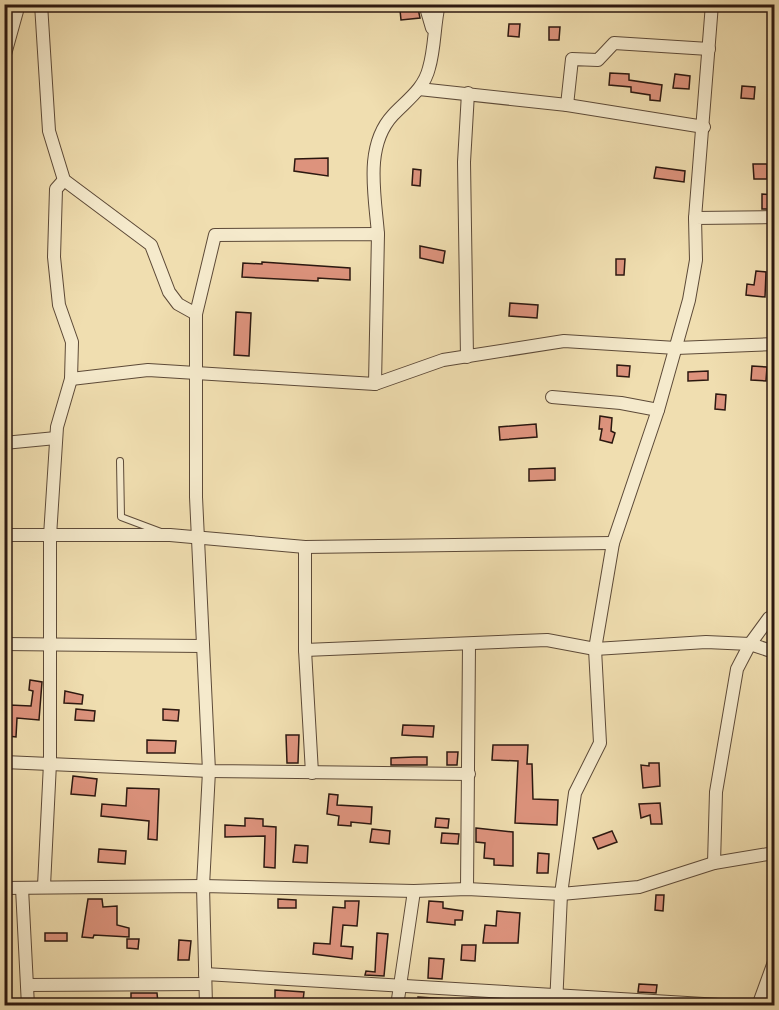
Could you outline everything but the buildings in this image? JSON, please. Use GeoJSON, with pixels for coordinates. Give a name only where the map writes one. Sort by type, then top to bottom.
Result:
{"type":"FeatureCollection","features":[{"type":"Feature","properties":{"kind":"street"},"geometry":{"type":"LineString","coordinates":[[4,58],[19,4]]}},
{"type":"Feature","properties":{"kind":"street"},"geometry":{"type":"LineString","coordinates":[[41,4],[49,130],[64,180],[151,244],[169,292],[178,304],[196,314]]}},
{"type":"Feature","properties":{"kind":"street"},"geometry":{"type":"LineString","coordinates":[[425,4],[433,29]]}},
{"type":"Feature","properties":{"kind":"street"},"geometry":{"type":"LineString","coordinates":[[375,384],[378,234],[374,181],[375,141],[391,117],[419,89],[429,69],[433,29],[439,4]]}},
{"type":"Feature","properties":{"kind":"street"},"geometry":{"type":"LineString","coordinates":[[556,1000],[561,894],[575,793],[600,743],[595,649],[613,543],[658,410],[676,348],[696,260],[694,218],[704,127],[712,4]]}},
{"type":"Feature","properties":{"kind":"street"},"geometry":{"type":"LineString","coordinates":[[567,105],[572,59],[598,60],[614,43],[709,49]]}},
{"type":"Feature","properties":{"kind":"street"},"geometry":{"type":"LineString","coordinates":[[419,89],[567,105],[704,127]]}},
{"type":"Feature","properties":{"kind":"street"},"geometry":{"type":"LineString","coordinates":[[467,357],[464,162],[468,93]]}},
{"type":"Feature","properties":{"kind":"street"},"geometry":{"type":"LineString","coordinates":[[44,886],[50,763],[48,644],[50,536],[57,427],[71,379],[72,342],[59,305],[54,257],[56,189],[64,180]]}},
{"type":"Feature","properties":{"kind":"street"},"geometry":{"type":"LineString","coordinates":[[694,218],[774,217]]}},
{"type":"Feature","properties":{"kind":"street"},"geometry":{"type":"LineString","coordinates":[[206,1005],[203,886],[208,771],[198,536],[196,314],[215,236],[378,234]]}},
{"type":"Feature","properties":{"kind":"street"},"geometry":{"type":"LineString","coordinates":[[71,379],[147,370],[375,384],[443,360],[564,341],[676,348],[774,344]]}},
{"type":"Feature","properties":{"kind":"street"},"geometry":{"type":"LineString","coordinates":[[552,397],[621,403],[658,410]]}},
{"type":"Feature","properties":{"kind":"street"},"geometry":{"type":"LineString","coordinates":[[4,443],[56,438]]}},
{"type":"Feature","properties":{"kind":"street"},"geometry":{"type":"LineString","coordinates":[[4,535],[198,536],[305,547],[613,543]]}},
{"type":"Feature","properties":{"kind":"street"},"geometry":{"type":"LineString","coordinates":[[305,547],[305,650],[312,773]]}},
{"type":"Feature","properties":{"kind":"street"},"geometry":{"type":"LineString","coordinates":[[714,863],[718,780],[737,669],[750,644],[769,618],[774,616]]}},
{"type":"Feature","properties":{"kind":"street"},"geometry":{"type":"LineString","coordinates":[[305,650],[548,640],[595,649],[706,642],[750,644],[774,652]]}},
{"type":"Feature","properties":{"kind":"street"},"geometry":{"type":"LineString","coordinates":[[4,644],[202,646]]}},
{"type":"Feature","properties":{"kind":"street"},"geometry":{"type":"LineString","coordinates":[[467,889],[469,645]]}},
{"type":"Feature","properties":{"kind":"street"},"geometry":{"type":"LineString","coordinates":[[4,762],[208,771],[469,774]]}},
{"type":"Feature","properties":{"kind":"street"},"geometry":{"type":"LineString","coordinates":[[4,888],[203,886],[414,891],[467,889],[561,894],[639,887],[714,863],[774,853]]}},
{"type":"Feature","properties":{"kind":"street"},"geometry":{"type":"LineString","coordinates":[[22,888],[28,1005]]}},
{"type":"Feature","properties":{"kind":"street"},"geometry":{"type":"LineString","coordinates":[[397,1005],[414,891]]}},
{"type":"Feature","properties":{"kind":"street"},"geometry":{"type":"LineString","coordinates":[[759,1005],[774,962]]}},
{"type":"Feature","properties":{"kind":"street"},"geometry":{"type":"LineString","coordinates":[[27,985],[205,979],[400,987],[556,1000],[737,1005]]}},
{"type":"Feature","properties":{"kind":"lane"},"geometry":{"type":"LineString","coordinates":[[120,461],[121,517],[170,535]]}}]}
